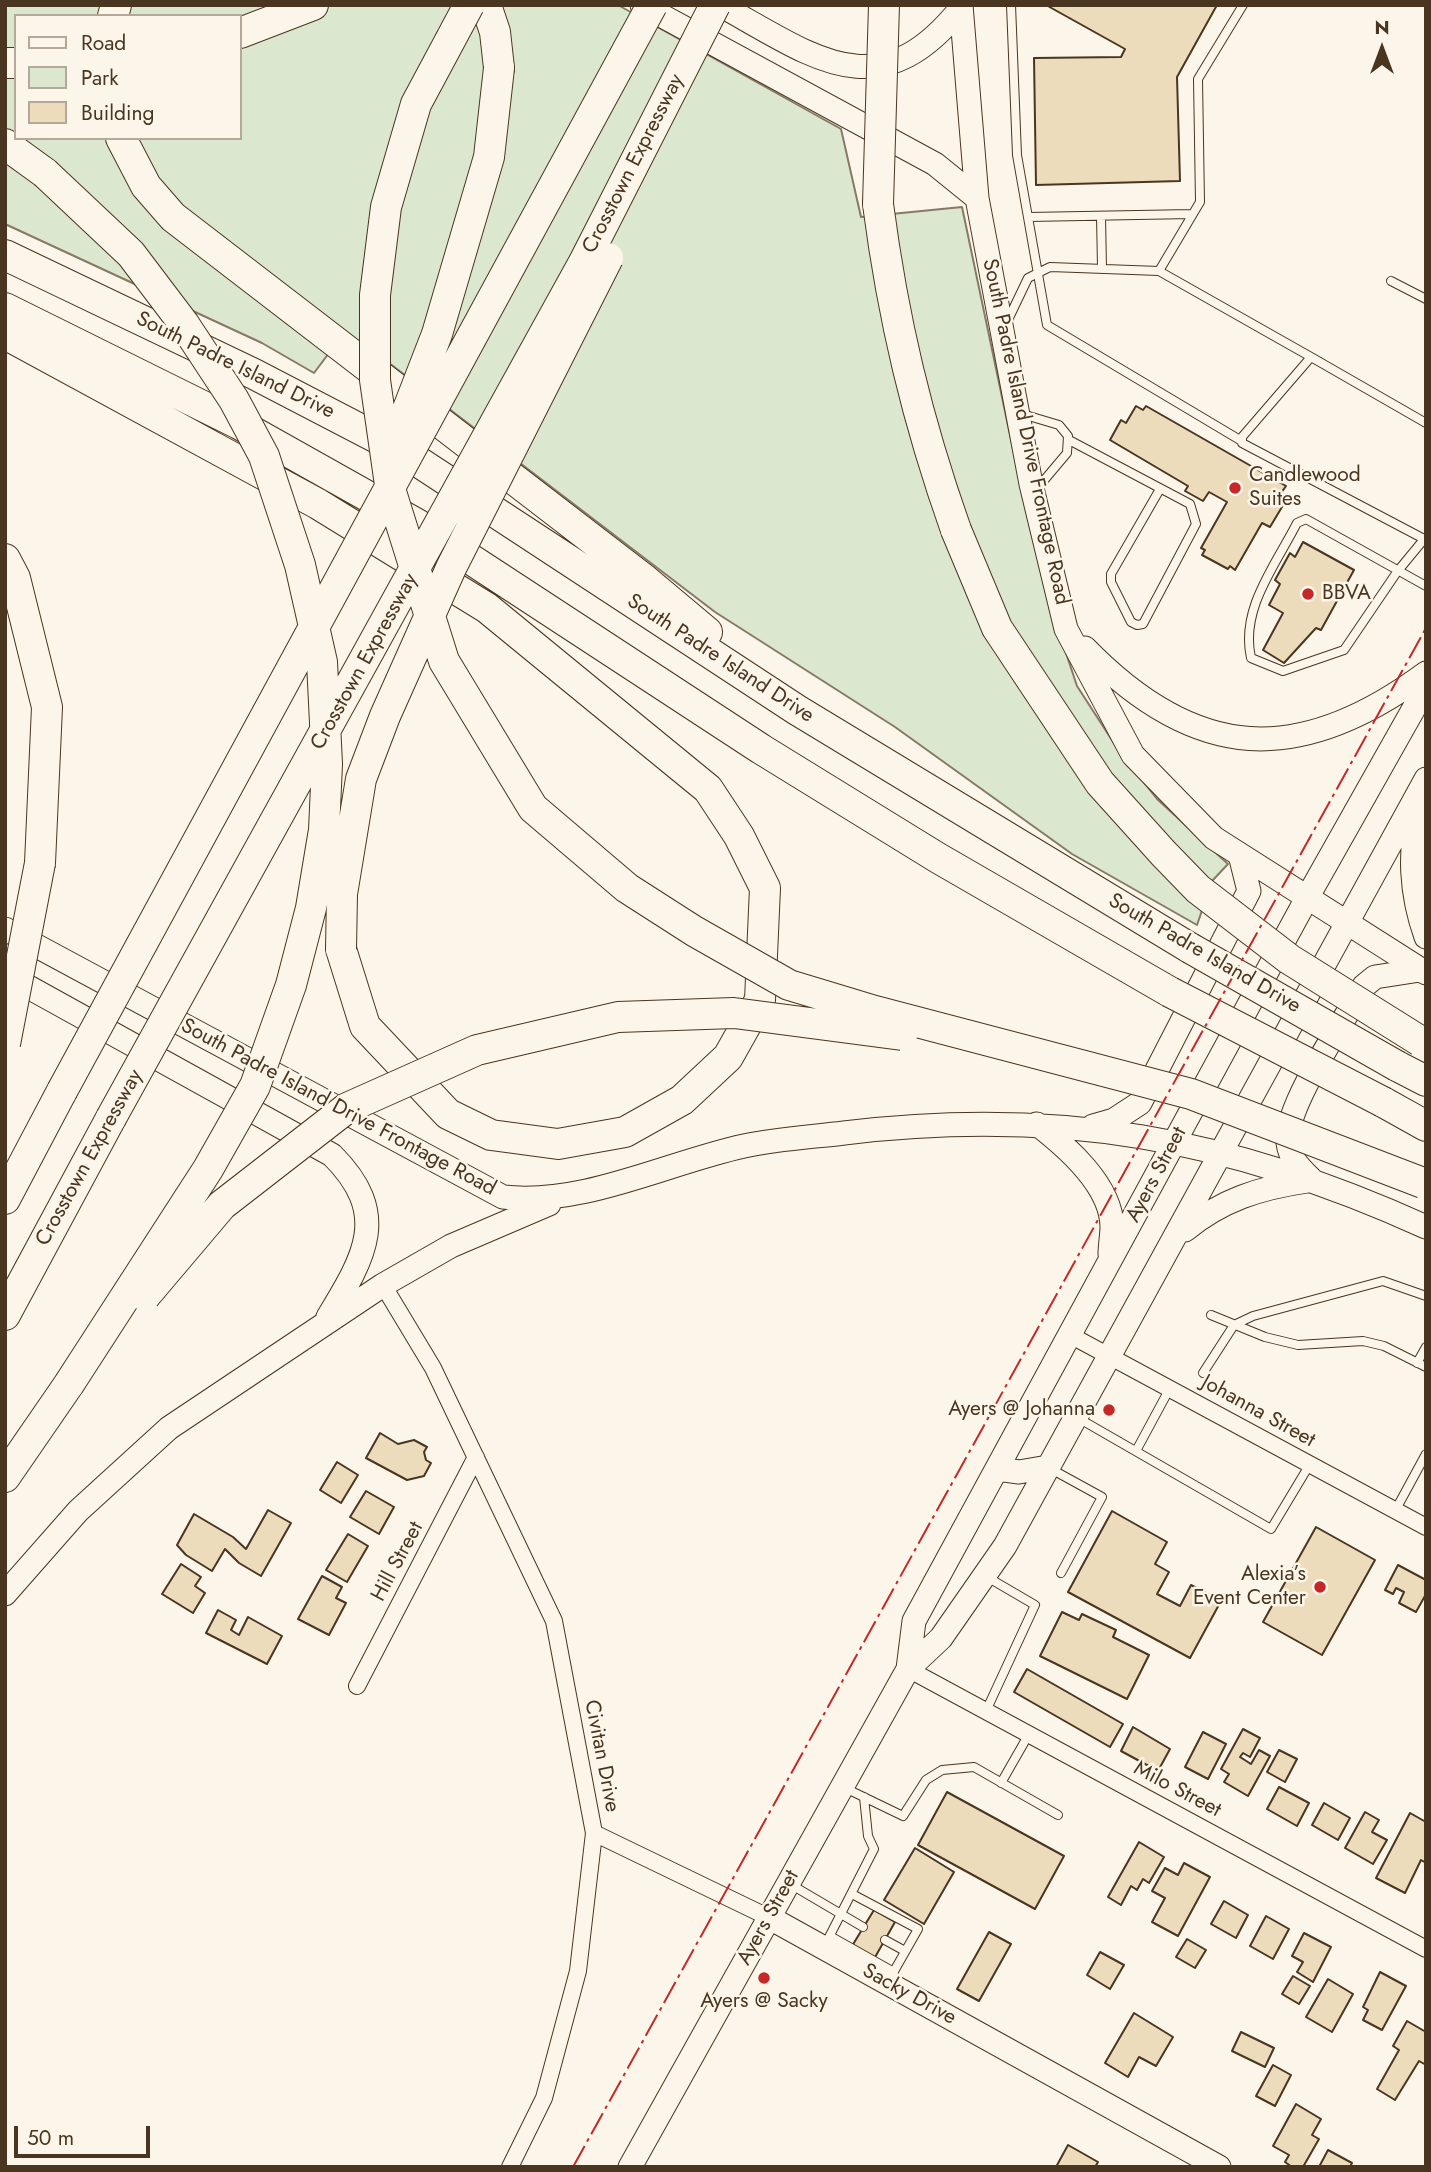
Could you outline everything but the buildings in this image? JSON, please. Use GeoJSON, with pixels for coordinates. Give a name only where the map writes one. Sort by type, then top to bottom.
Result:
{"type":"FeatureCollection","features":[{"type":"Feature","properties":{"kind":"highway"},"geometry":{"type":"LineString","coordinates":[[242,32],[313,5]]}},
{"type":"Feature","properties":{"kind":"highway"},"geometry":{"type":"LineString","coordinates":[[469,5],[416,104],[386,207],[375,295],[375,380],[391,492],[444,661],[533,808],[628,888],[694,931],[789,985],[1056,1060],[1191,1094],[1424,1184]]}},
{"type":"Feature","properties":{"kind":"highway"},"geometry":{"type":"LineString","coordinates":[[350,559],[437,334],[489,157],[499,68],[495,32],[486,5]]}},
{"type":"Feature","properties":{"kind":"highway"},"geometry":{"type":"LineString","coordinates":[[5,1199],[652,5]]}},
{"type":"Feature","properties":{"kind":"highway","name":"Crosstown Expressway"},"geometry":{"type":"LineString","coordinates":[[5,1315],[111,1118],[578,274],[717,5]]}},
{"type":"Feature","properties":{"kind":"highway"},"geometry":{"type":"LineString","coordinates":[[5,334],[318,504],[487,608],[708,789],[739,836],[765,888],[761,1000],[728,1057],[682,1100],[625,1132],[558,1144],[491,1135],[447,1114],[365,1026],[341,949],[342,894],[361,779],[385,716],[451,568],[736,5]]}},
{"type":"Feature","properties":{"kind":"highway"},"geometry":{"type":"LineString","coordinates":[[884,5],[878,204],[891,298],[926,446],[956,530],[997,628],[1100,783],[1198,889],[1289,959],[1423,1043]]}},
{"type":"Feature","properties":{"kind":"highway"},"geometry":{"type":"LineString","coordinates":[[122,140],[146,186],[173,217],[645,580],[797,710]]}},
{"type":"Feature","properties":{"kind":"highway"},"geometry":{"type":"LineString","coordinates":[[5,144],[45,173],[131,254],[184,324],[234,400],[264,456],[300,565],[322,662],[326,712],[324,830],[311,908],[291,985],[255,1086],[208,1169],[69,1384],[5,1477]]}},
{"type":"Feature","properties":{"kind":"highway","name":"South Padre Island Drive"},"geometry":{"type":"LineString","coordinates":[[5,255],[254,374],[402,451],[797,710],[1190,948],[1426,1081]]}},
{"type":"Feature","properties":{"kind":"highway"},"geometry":{"type":"LineString","coordinates":[[5,308],[239,424],[417,524],[761,749],[938,858],[1170,992],[1426,1126]]}},
{"type":"Feature","properties":{"kind":"highway"},"geometry":{"type":"LineString","coordinates":[[5,559],[15,578],[47,707],[40,863],[5,1044]]}},
{"type":"Feature","properties":{"kind":"highway"},"geometry":{"type":"LineString","coordinates":[[69,1384],[222,1205],[347,1108],[477,1050],[618,1017],[734,1013],[853,1028],[1056,1060]]}},
{"type":"Feature","properties":{"kind":"main road"},"geometry":{"type":"LineString","coordinates":[[642,5],[935,164],[977,198]]}},
{"type":"Feature","properties":{"kind":"main road"},"geometry":{"type":"LineString","coordinates":[[717,5],[822,61],[864,68],[896,63],[919,51],[941,33],[961,7]]}},
{"type":"Feature","properties":{"kind":"main road"},"geometry":{"type":"LineString","coordinates":[[961,7],[977,198]]}},
{"type":"Feature","properties":{"kind":"main road","name":"South Padre Island Drive Frontage Road"},"geometry":{"type":"LineString","coordinates":[[977,198],[1033,494],[1066,629],[1133,755],[1214,838],[1423,971]]}},
{"type":"Feature","properties":{"kind":"main road"},"geometry":{"type":"LineString","coordinates":[[1066,629],[1105,669],[1142,700],[1187,725],[1235,738],[1286,739],[1322,731],[1359,716],[1426,673]]}},
{"type":"Feature","properties":{"kind":"main road","name":"Ayers Street"},"geometry":{"type":"LineString","coordinates":[[908,1669],[914,1621],[1307,898],[1426,687]]}},
{"type":"Feature","properties":{"kind":"main road"},"geometry":{"type":"LineString","coordinates":[[1426,779],[1412,839],[1411,877],[1426,937]]}},
{"type":"Feature","properties":{"kind":"main road","name":"Ayers Street"},"geometry":{"type":"LineString","coordinates":[[631,2166],[908,1669],[942,1638],[1005,1546],[1426,779]]}},
{"type":"Feature","properties":{"kind":"main road"},"geometry":{"type":"LineString","coordinates":[[1087,1128],[1114,1120],[1140,1103],[1249,891],[1240,855]]}},
{"type":"Feature","properties":{"kind":"main road","name":"South Padre Island Drive Frontage Road"},"geometry":{"type":"LineString","coordinates":[[5,929],[502,1197],[531,1200],[583,1191],[745,1146],[779,1141],[908,1125],[1037,1124],[1087,1128],[1175,1141],[1221,1152],[1313,1181],[1426,1227]]}},
{"type":"Feature","properties":{"kind":"main road"},"geometry":{"type":"LineString","coordinates":[[1313,1181],[1293,1159],[1288,1141],[1294,1108],[1364,986],[1375,977],[1423,971]]}},
{"type":"Feature","properties":{"kind":"main road"},"geometry":{"type":"LineString","coordinates":[[5,974],[332,1155],[354,1176],[365,1204],[368,1230],[359,1265],[323,1325]]}},
{"type":"Feature","properties":{"kind":"main road"},"geometry":{"type":"LineString","coordinates":[[1037,1124],[1060,1142],[1094,1181],[1106,1202],[1112,1224],[1108,1264]]}},
{"type":"Feature","properties":{"kind":"main road"},"geometry":{"type":"LineString","coordinates":[[1175,1238],[1207,1212],[1230,1199],[1265,1188],[1313,1181]]}},
{"type":"Feature","properties":{"kind":"main road"},"geometry":{"type":"LineString","coordinates":[[5,1594],[78,1511],[169,1428],[383,1285],[451,1246],[583,1191]]}},
{"type":"Feature","properties":{"kind":"main road"},"geometry":{"type":"LineString","coordinates":[[997,1469],[1019,1472],[1048,1467]]}},
{"type":"Feature","properties":{"kind":"main road","name":"Sacky Drive"},"geometry":{"type":"LineString","coordinates":[[770,1918],[827,1942],[1219,2167]]}},
{"type":"Feature","properties":{"kind":"street","name":"Civitan Drive"},"geometry":{"type":"LineString","coordinates":[[383,1285],[433,1368],[554,1621],[594,1833],[578,1971],[544,2098],[510,2167]]}},
{"type":"Feature","properties":{"kind":"street","name":"Johanna Street"},"geometry":{"type":"LineString","coordinates":[[1070,1335],[1426,1527]]}},
{"type":"Feature","properties":{"kind":"street","name":"Hill Street"},"geometry":{"type":"LineString","coordinates":[[357,1686],[477,1457]]}},
{"type":"Feature","properties":{"kind":"street","name":"Milo Street"},"geometry":{"type":"LineString","coordinates":[[908,1669],[1426,1949]]}},
{"type":"Feature","properties":{"kind":"street","name":"Sacky Drive"},"geometry":{"type":"LineString","coordinates":[[594,1833],[770,1918]]}},
{"type":"Feature","properties":{"kind":"lane"},"geometry":{"type":"LineString","coordinates":[[1011,5],[1017,155],[1047,325],[1240,440],[1425,539],[1397,572],[1344,650],[1283,671],[1251,658],[1247,639],[1249,615],[1297,523],[1306,519],[1397,572],[1426,586]]}},
{"type":"Feature","properties":{"kind":"lane"},"geometry":{"type":"LineString","coordinates":[[1159,271],[1200,202],[1198,79],[1243,5]]}},
{"type":"Feature","properties":{"kind":"lane"},"geometry":{"type":"LineString","coordinates":[[1028,217],[1192,214]]}},
{"type":"Feature","properties":{"kind":"lane"},"geometry":{"type":"LineString","coordinates":[[1101,216],[1102,268]]}},
{"type":"Feature","properties":{"kind":"lane"},"geometry":{"type":"LineString","coordinates":[[1002,332],[1028,278],[1050,267],[1159,271],[1426,423]]}},
{"type":"Feature","properties":{"kind":"lane"},"geometry":{"type":"LineString","coordinates":[[1391,281],[1426,299]]}},
{"type":"Feature","properties":{"kind":"lane"},"geometry":{"type":"LineString","coordinates":[[1240,440],[1311,357]]}},
{"type":"Feature","properties":{"kind":"lane"},"geometry":{"type":"LineString","coordinates":[[1018,413],[1059,425],[1069,440],[1190,504],[1196,524],[1143,624],[1137,625],[1131,622],[1111,582],[1111,573],[1160,489]]}},
{"type":"Feature","properties":{"kind":"lane"},"geometry":{"type":"LineString","coordinates":[[1033,494],[1063,459],[1069,440]]}},
{"type":"Feature","properties":{"kind":"lane"},"geometry":{"type":"LineString","coordinates":[[1203,1373],[1234,1325],[1253,1316],[1383,1281],[1426,1296]]}},
{"type":"Feature","properties":{"kind":"lane"},"geometry":{"type":"LineString","coordinates":[[1211,1315],[1265,1338],[1298,1345],[1363,1341],[1384,1346],[1421,1365],[1426,1347]]}},
{"type":"Feature","properties":{"kind":"lane"},"geometry":{"type":"LineString","coordinates":[[1136,1451],[1170,1388]]}},
{"type":"Feature","properties":{"kind":"lane"},"geometry":{"type":"LineString","coordinates":[[1076,1417],[1271,1529],[1310,1464]]}},
{"type":"Feature","properties":{"kind":"lane"},"geometry":{"type":"LineString","coordinates":[[1395,1511],[1426,1454]]}},
{"type":"Feature","properties":{"kind":"lane"},"geometry":{"type":"LineString","coordinates":[[1048,1467],[1102,1497],[1060,1573]]}},
{"type":"Feature","properties":{"kind":"lane"},"geometry":{"type":"LineString","coordinates":[[985,1575],[1035,1605],[986,1712]]}},
{"type":"Feature","properties":{"kind":"lane"},"geometry":{"type":"LineString","coordinates":[[1001,1783],[1029,1734]]}},
{"type":"Feature","properties":{"kind":"lane"},"geometry":{"type":"LineString","coordinates":[[843,1787],[903,1816],[926,1780],[942,1770],[974,1767],[1058,1815]]}},
{"type":"Feature","properties":{"kind":"lane"},"geometry":{"type":"LineString","coordinates":[[827,1942],[874,1849],[868,1836],[864,1797]]}},
{"type":"Feature","properties":{"kind":"lane"},"geometry":{"type":"LineString","coordinates":[[789,1883],[863,1927]]}},
{"type":"Feature","properties":{"kind":"lane"},"geometry":{"type":"LineString","coordinates":[[852,1894],[918,1929],[890,1977]]}},
{"type":"Feature","properties":{"kind":"lane"},"geometry":{"type":"LineString","coordinates":[[885,1940],[905,1951]]}},
{"type":"Feature","properties":{"kind":"green space"},"geometry":{"type":"Polygon","coordinates":[[[5,5],[618,5],[841,129],[861,217],[962,207],[1018,473],[1050,605],[1077,686],[1119,751],[1157,799],[1228,864],[1212,881],[1197,925],[1072,854],[895,727],[715,612],[389,363],[329,353],[314,373],[262,343],[5,224],[5,5]]]}},
{"type":"Feature","properties":{"kind":"power"},"geometry":{"type":"LineString","coordinates":[[573,2167],[1426,628]]}},
{"type":"Feature","properties":{"kind":"place","name":"Candlewood Suites"},"geometry":{"type":"Point","coordinates":[1235,488]}},
{"type":"Feature","properties":{"kind":"place","name":"BBVA"},"geometry":{"type":"Point","coordinates":[1308,594]}},
{"type":"Feature","properties":{"kind":"place","name":"Ayers @ Johanna"},"geometry":{"type":"Point","coordinates":[1109,1410]}},
{"type":"Feature","properties":{"kind":"place","name":"Alexia’s Event Center"},"geometry":{"type":"Point","coordinates":[1320,1587]}},
{"type":"Feature","properties":{"kind":"place","name":"Ayers @ Sacky"},"geometry":{"type":"Point","coordinates":[764,1978]}}]}
